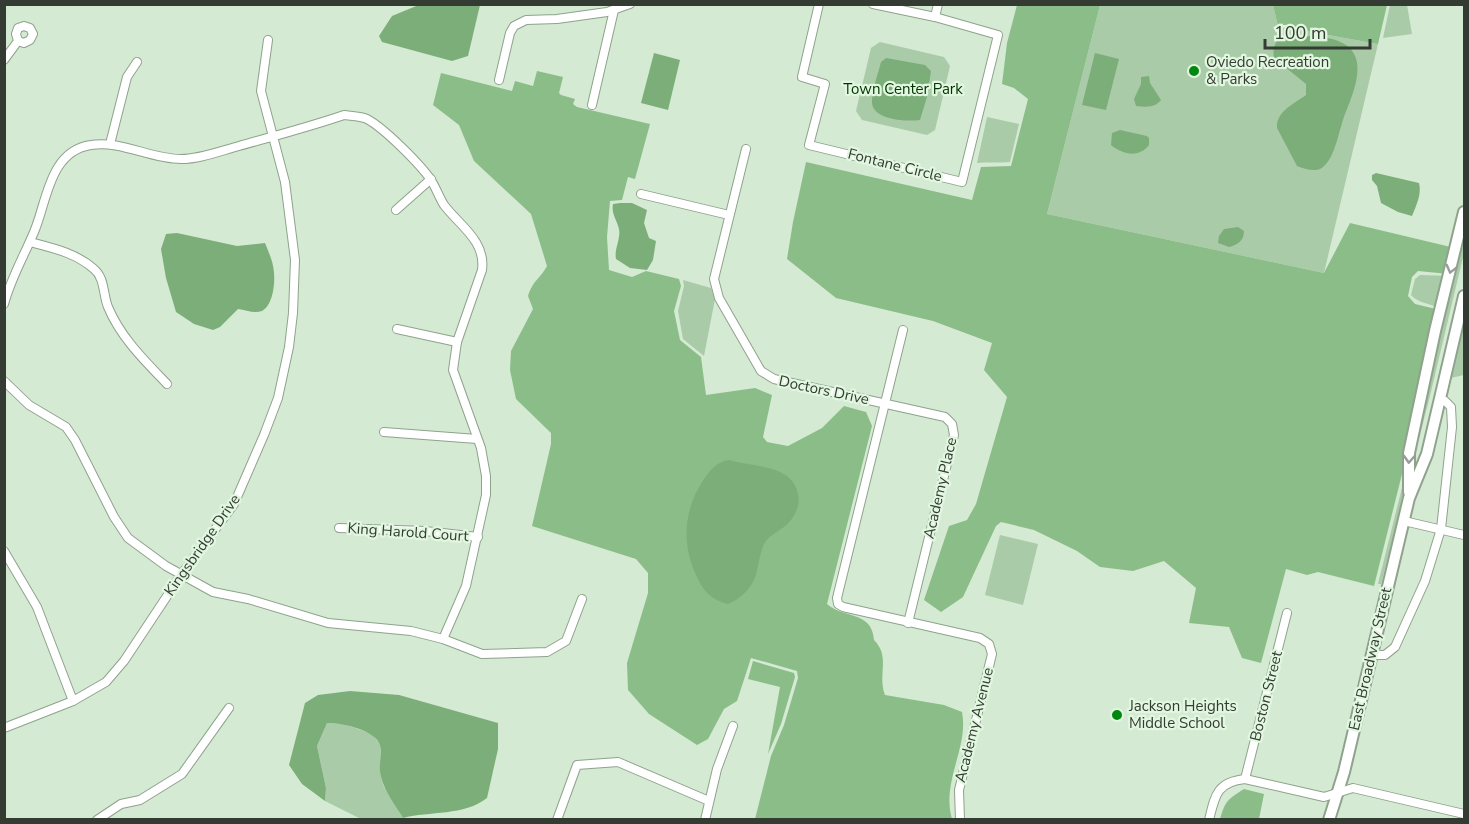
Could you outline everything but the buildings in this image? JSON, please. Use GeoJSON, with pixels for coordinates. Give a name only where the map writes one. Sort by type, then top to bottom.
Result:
{"type":"FeatureCollection","features":[{"type":"Feature","properties":{"kind":"main road","name":"East Broadway Street"},"geometry":{"type":"LineString","coordinates":[[1409,498],[1409,453],[1464,212]]}},
{"type":"Feature","properties":{"kind":"main road","name":"East Broadway Street"},"geometry":{"type":"LineString","coordinates":[[1329,819],[1409,498],[1427,454],[1464,296]]}},
{"type":"Feature","properties":{"kind":"street"},"geometry":{"type":"LineString","coordinates":[[499,80],[510,33],[514,26],[526,20],[556,19],[614,10],[630,4]]}},
{"type":"Feature","properties":{"kind":"street","name":"Fontane Circle"},"geometry":{"type":"LineString","coordinates":[[819,4],[802,77],[825,84],[809,145],[962,182],[998,35],[935,17],[873,4]]}},
{"type":"Feature","properties":{"kind":"street"},"geometry":{"type":"LineString","coordinates":[[935,17],[938,4]]}},
{"type":"Feature","properties":{"kind":"street"},"geometry":{"type":"LineString","coordinates":[[591,105],[614,10]]}},
{"type":"Feature","properties":{"kind":"street"},"geometry":{"type":"LineString","coordinates":[[4,60],[18,40]]}},
{"type":"Feature","properties":{"kind":"street","name":"Kingsbridge Drive"},"geometry":{"type":"LineString","coordinates":[[4,728],[73,701],[106,682],[124,661],[181,575],[234,504],[278,398],[293,314],[295,260],[285,182],[261,91],[268,40]]}},
{"type":"Feature","properties":{"kind":"street"},"geometry":{"type":"LineString","coordinates":[[110,144],[127,77],[137,62]]}},
{"type":"Feature","properties":{"kind":"street"},"geometry":{"type":"LineString","coordinates":[[4,304],[36,228],[52,177],[61,164],[78,149],[89,145],[110,144],[163,157],[195,158],[344,115],[366,119],[406,151],[431,180],[443,203],[473,236],[483,260],[482,270],[457,342],[453,370],[481,448],[486,476],[486,495],[466,586],[444,639]]}},
{"type":"Feature","properties":{"kind":"street","name":"Doctors Drive"},"geometry":{"type":"LineString","coordinates":[[746,149],[714,279],[715,288],[761,371],[774,379],[885,403],[837,598],[838,604],[843,607],[908,622]]}},
{"type":"Feature","properties":{"kind":"street"},"geometry":{"type":"LineString","coordinates":[[396,210],[431,180]]}},
{"type":"Feature","properties":{"kind":"street"},"geometry":{"type":"LineString","coordinates":[[641,194],[729,215]]}},
{"type":"Feature","properties":{"kind":"street"},"geometry":{"type":"LineString","coordinates":[[30,242],[68,252],[93,267],[99,274],[108,308],[128,343],[167,384]]}},
{"type":"Feature","properties":{"kind":"street"},"geometry":{"type":"LineString","coordinates":[[397,328],[457,342]]}},
{"type":"Feature","properties":{"kind":"street"},"geometry":{"type":"LineString","coordinates":[[885,403],[903,330]]}},
{"type":"Feature","properties":{"kind":"street"},"geometry":{"type":"LineString","coordinates":[[4,381],[29,405],[66,427],[75,440],[114,518],[128,538],[166,566],[213,592],[248,598],[328,623],[411,631],[444,639],[482,654],[547,652],[566,641],[582,599]]}},
{"type":"Feature","properties":{"kind":"street"},"geometry":{"type":"LineString","coordinates":[[1371,655],[1385,655],[1395,647],[1425,581],[1442,530],[1452,427],[1451,407],[1440,399]]}},
{"type":"Feature","properties":{"kind":"street","name":"Academy Place"},"geometry":{"type":"LineString","coordinates":[[885,403],[945,417],[952,424],[954,435],[908,622]]}},
{"type":"Feature","properties":{"kind":"street"},"geometry":{"type":"LineString","coordinates":[[384,432],[477,439]]}},
{"type":"Feature","properties":{"kind":"street"},"geometry":{"type":"LineString","coordinates":[[1404,521],[1464,535]]}},
{"type":"Feature","properties":{"kind":"street","name":"King Harold Court"},"geometry":{"type":"LineString","coordinates":[[339,528],[425,531],[477,537]]}},
{"type":"Feature","properties":{"kind":"street"},"geometry":{"type":"LineString","coordinates":[[4,551],[36,608],[73,701]]}},
{"type":"Feature","properties":{"kind":"street","name":"Boston Street"},"geometry":{"type":"LineString","coordinates":[[1245,780],[1287,613]]}},
{"type":"Feature","properties":{"kind":"street","name":"Academy Avenue"},"geometry":{"type":"LineString","coordinates":[[908,622],[980,638],[989,644],[992,654],[958,790],[960,819]]}},
{"type":"Feature","properties":{"kind":"street"},"geometry":{"type":"LineString","coordinates":[[97,819],[121,804],[140,800],[182,774],[229,708]]}},
{"type":"Feature","properties":{"kind":"street"},"geometry":{"type":"LineString","coordinates":[[705,819],[717,769],[733,726]]}},
{"type":"Feature","properties":{"kind":"street"},"geometry":{"type":"LineString","coordinates":[[557,819],[577,765],[618,762],[709,801]]}},
{"type":"Feature","properties":{"kind":"street"},"geometry":{"type":"LineString","coordinates":[[1209,819],[1217,792],[1233,780],[1245,780],[1322,796],[1353,788],[1464,814]]}},
{"type":"Feature","properties":{"kind":"green space","name":"Oviedo Recreation & Parks"},"geometry":{"type":"Polygon","coordinates":[[[1100,5],[1273,5],[1278,26],[1378,44],[1324,273],[1047,214],[1100,5]]]}},
{"type":"Feature","properties":{"kind":"green space"},"geometry":{"type":"Polygon","coordinates":[[[1390,5],[1407,5],[1412,34],[1383,38],[1390,5]]]}},
{"type":"Feature","properties":{"kind":"green space","name":"Town Center Park"},"geometry":{"type":"Polygon","coordinates":[[[880,42],[944,57],[950,66],[935,130],[927,135],[862,120],[856,111],[871,48],[880,42]]]}},
{"type":"Feature","properties":{"kind":"green space"},"geometry":{"type":"Polygon","coordinates":[[[987,117],[1019,124],[1010,162],[977,163],[987,117]]]}},
{"type":"Feature","properties":{"kind":"green space"},"geometry":{"type":"Polygon","coordinates":[[[1458,247],[1464,248],[1464,253],[1429,400],[1381,584],[1378,584],[1445,315],[1438,308],[1419,301],[1411,295],[1415,279],[1420,275],[1451,276],[1456,268],[1458,247]]]}},
{"type":"Feature","properties":{"kind":"green space"},"geometry":{"type":"Polygon","coordinates":[[[683,280],[711,288],[715,299],[704,356],[683,339],[678,311],[684,286],[683,280]]]}},
{"type":"Feature","properties":{"kind":"green space"},"geometry":{"type":"Polygon","coordinates":[[[1464,288],[1464,375],[1442,380],[1464,288]]]}},
{"type":"Feature","properties":{"kind":"green space"},"geometry":{"type":"Polygon","coordinates":[[[1000,535],[1038,544],[1023,605],[985,595],[1000,535]]]}},
{"type":"Feature","properties":{"kind":"green space"},"geometry":{"type":"Polygon","coordinates":[[[339,722],[372,734],[380,744],[380,774],[384,787],[403,818],[359,818],[325,801],[326,788],[317,746],[327,723],[339,722]]]}},
{"type":"Feature","properties":{"kind":"shaded area"},"geometry":{"type":"Polygon","coordinates":[[[421,4],[480,5],[468,56],[452,61],[382,42],[379,36],[392,16],[421,4]]]}},
{"type":"Feature","properties":{"kind":"shaded area"},"geometry":{"type":"Polygon","coordinates":[[[1273,4],[1387,5],[1378,44],[1278,26],[1273,4]]]}},
{"type":"Feature","properties":{"kind":"shaded area"},"geometry":{"type":"Polygon","coordinates":[[[1017,5],[1100,5],[1047,214],[1324,273],[1350,223],[1455,248],[1449,274],[1418,271],[1412,277],[1408,296],[1415,304],[1436,309],[1442,314],[1374,586],[1318,572],[1307,575],[1286,569],[1261,663],[1242,658],[1229,627],[1189,623],[1196,588],[1164,561],[1133,571],[1100,567],[1077,551],[1034,530],[1001,522],[996,526],[963,597],[941,612],[924,600],[949,526],[967,520],[976,504],[1007,397],[984,370],[992,343],[933,321],[836,298],[787,259],[806,162],[972,200],[981,167],[1011,166],[1028,99],[1014,88],[1002,84],[1007,43],[1017,5]]]}},
{"type":"Feature","properties":{"kind":"shaded area"},"geometry":{"type":"Polygon","coordinates":[[[1295,35],[1332,39],[1353,52],[1357,62],[1352,98],[1333,151],[1327,163],[1317,170],[1297,166],[1277,128],[1277,122],[1283,112],[1306,95],[1306,84],[1274,58],[1274,47],[1278,40],[1295,35]]]}},
{"type":"Feature","properties":{"kind":"shaded area"},"geometry":{"type":"Polygon","coordinates":[[[654,53],[680,60],[668,110],[641,103],[654,53]]]}},
{"type":"Feature","properties":{"kind":"shaded area"},"geometry":{"type":"Polygon","coordinates":[[[1095,53],[1119,59],[1106,110],[1082,105],[1095,53]]]}},
{"type":"Feature","properties":{"kind":"shaded area"},"geometry":{"type":"Polygon","coordinates":[[[886,58],[925,65],[931,71],[920,120],[906,121],[890,118],[883,116],[873,107],[873,90],[881,62],[886,58]]]}},
{"type":"Feature","properties":{"kind":"shaded area"},"geometry":{"type":"Polygon","coordinates":[[[537,71],[563,77],[559,93],[575,99],[573,104],[577,107],[650,124],[635,179],[628,177],[622,200],[610,201],[607,237],[609,270],[632,277],[646,271],[679,279],[681,286],[674,311],[680,340],[701,357],[706,395],[755,388],[772,395],[763,437],[767,442],[788,446],[822,428],[844,406],[866,412],[872,426],[827,604],[841,612],[862,619],[872,630],[874,640],[882,653],[882,680],[885,695],[944,705],[962,712],[962,738],[950,792],[952,819],[755,819],[771,756],[784,725],[798,678],[797,671],[751,658],[737,701],[724,709],[708,739],[697,745],[649,714],[628,690],[627,663],[648,593],[648,573],[636,559],[532,526],[551,444],[551,433],[516,399],[510,370],[511,351],[533,309],[528,296],[530,291],[547,266],[531,214],[474,161],[459,125],[433,105],[441,73],[512,91],[515,81],[533,86],[537,71]]]}},
{"type":"Feature","properties":{"kind":"shaded area"},"geometry":{"type":"Polygon","coordinates":[[[1149,76],[1150,83],[1161,100],[1153,106],[1136,106],[1134,99],[1141,84],[1141,77],[1149,76]]]}},
{"type":"Feature","properties":{"kind":"shaded area"},"geometry":{"type":"Polygon","coordinates":[[[1120,130],[1147,136],[1149,145],[1141,152],[1131,154],[1121,151],[1111,145],[1112,133],[1120,130]]]}},
{"type":"Feature","properties":{"kind":"shaded area"},"geometry":{"type":"Polygon","coordinates":[[[1376,173],[1419,183],[1419,196],[1412,216],[1381,203],[1377,186],[1372,180],[1372,175],[1376,173]]]}},
{"type":"Feature","properties":{"kind":"shaded area"},"geometry":{"type":"Polygon","coordinates":[[[632,203],[647,210],[644,223],[649,238],[656,241],[653,260],[647,270],[630,268],[616,259],[619,233],[613,214],[613,204],[632,203]]]}},
{"type":"Feature","properties":{"kind":"shaded area"},"geometry":{"type":"Polygon","coordinates":[[[1238,227],[1244,231],[1240,242],[1229,247],[1218,243],[1219,236],[1224,229],[1238,227]]]}},
{"type":"Feature","properties":{"kind":"shaded area"},"geometry":{"type":"Polygon","coordinates":[[[177,233],[237,246],[265,243],[274,277],[272,297],[266,308],[256,312],[238,309],[220,327],[213,330],[194,324],[176,312],[166,278],[161,249],[166,234],[177,233]]]}},
{"type":"Feature","properties":{"kind":"shaded area"},"geometry":{"type":"Polygon","coordinates":[[[729,460],[780,472],[795,484],[799,501],[791,520],[764,544],[750,586],[743,595],[728,604],[708,594],[696,575],[688,551],[687,526],[692,502],[704,479],[718,464],[729,460]]]}},
{"type":"Feature","properties":{"kind":"shaded area"},"geometry":{"type":"Polygon","coordinates":[[[753,661],[794,673],[795,677],[781,724],[768,754],[780,687],[748,679],[753,661]]]}},
{"type":"Feature","properties":{"kind":"shaded area"},"geometry":{"type":"Polygon","coordinates":[[[350,691],[399,695],[498,723],[498,749],[487,798],[468,808],[403,818],[381,777],[381,753],[377,740],[365,731],[333,723],[327,723],[317,746],[326,788],[325,801],[302,784],[289,765],[305,703],[318,695],[350,691]]]}},
{"type":"Feature","properties":{"kind":"shaded area"},"geometry":{"type":"Polygon","coordinates":[[[1244,789],[1264,794],[1259,819],[1220,819],[1228,801],[1244,789]]]}},
{"type":"Feature","properties":{"kind":"place","name":"Oviedo Recreation & Parks"},"geometry":{"type":"Point","coordinates":[1194,71]}},
{"type":"Feature","properties":{"kind":"place","name":"Jackson Heights Middle School"},"geometry":{"type":"Point","coordinates":[1117,715]}}]}
